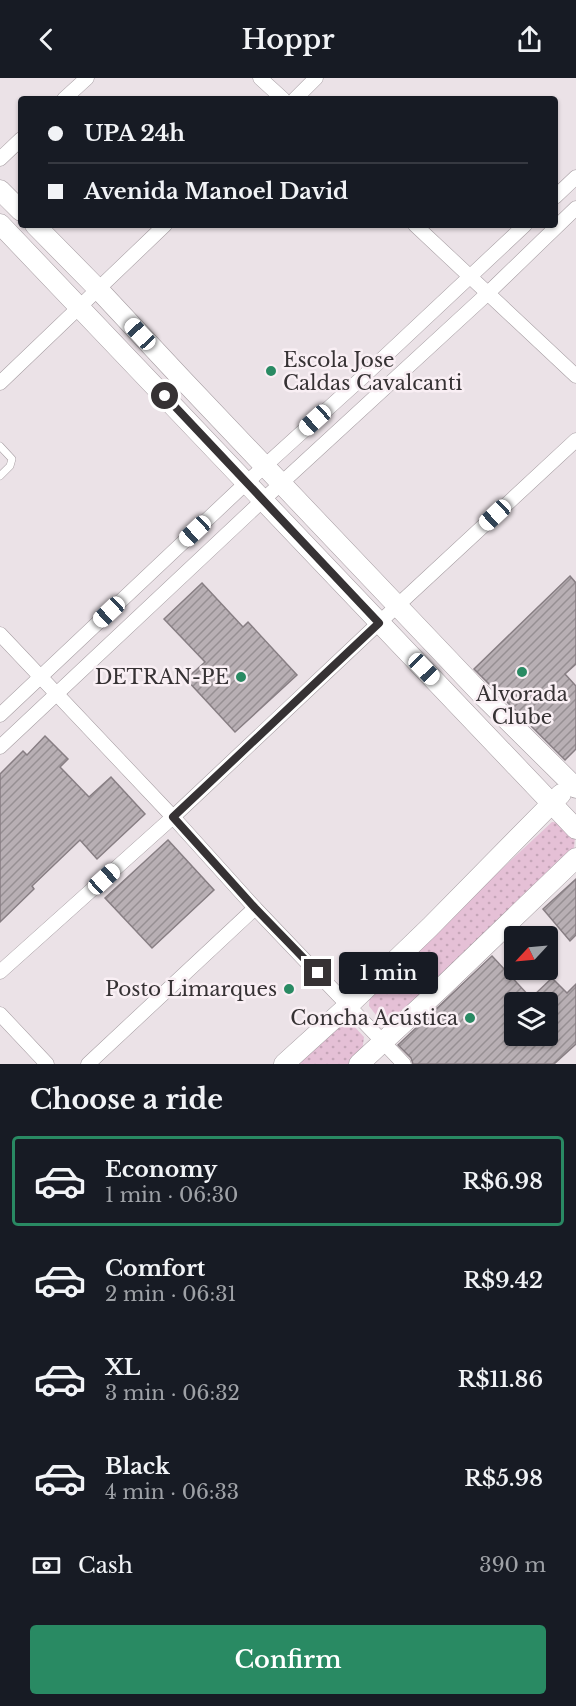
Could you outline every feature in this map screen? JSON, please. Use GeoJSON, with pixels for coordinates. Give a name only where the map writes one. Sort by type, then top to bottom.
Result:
{"type":"FeatureCollection","features":[{"type":"Feature","properties":{"kind":"street"},"geometry":{"type":"LineString","coordinates":[[67,96],[87,78]]}},
{"type":"Feature","properties":{"kind":"street"},"geometry":{"type":"LineString","coordinates":[[260,78],[280,96]]}},
{"type":"Feature","properties":{"kind":"street"},"geometry":{"type":"LineString","coordinates":[[298,96],[316,78]]}},
{"type":"Feature","properties":{"kind":"street"},"geometry":{"type":"LineString","coordinates":[[0,159],[18,142]]}},
{"type":"Feature","properties":{"kind":"street"},"geometry":{"type":"LineString","coordinates":[[558,194],[574,184]]}},
{"type":"Feature","properties":{"kind":"street"},"geometry":{"type":"LineString","coordinates":[[0,190],[18,208]]}},
{"type":"Feature","properties":{"kind":"street"},"geometry":{"type":"LineString","coordinates":[[558,225],[576,208]]}},
{"type":"Feature","properties":{"kind":"street"},"geometry":{"type":"LineString","coordinates":[[0,224],[576,829]]}},
{"type":"Feature","properties":{"kind":"street"},"geometry":{"type":"LineString","coordinates":[[24,249],[38,228],[485,698],[575,784],[552,803],[430,927],[349,1005],[284,1064]]}},
{"type":"Feature","properties":{"kind":"street"},"geometry":{"type":"LineString","coordinates":[[0,383],[162,228]]}},
{"type":"Feature","properties":{"kind":"street"},"geometry":{"type":"LineString","coordinates":[[418,228],[576,376]]}},
{"type":"Feature","properties":{"kind":"street"},"geometry":{"type":"LineString","coordinates":[[0,715],[522,228]]}},
{"type":"Feature","properties":{"kind":"street"},"geometry":{"type":"LineString","coordinates":[[0,747],[555,228]]}},
{"type":"Feature","properties":{"kind":"street"},"geometry":{"type":"LineString","coordinates":[[365,375],[380,391]]}},
{"type":"Feature","properties":{"kind":"street"},"geometry":{"type":"LineString","coordinates":[[165,396],[182,379]]}},
{"type":"Feature","properties":{"kind":"street"},"geometry":{"type":"LineString","coordinates":[[0,972],[173,817],[576,440]]}},
{"type":"Feature","properties":{"kind":"street"},"geometry":{"type":"LineString","coordinates":[[323,563],[339,544]]}},
{"type":"Feature","properties":{"kind":"street"},"geometry":{"type":"LineString","coordinates":[[161,563],[178,580]]}},
{"type":"Feature","properties":{"kind":"street"},"geometry":{"type":"LineString","coordinates":[[0,634],[404,1064]]}},
{"type":"Feature","properties":{"kind":"street"},"geometry":{"type":"LineString","coordinates":[[469,716],[485,698]]}},
{"type":"Feature","properties":{"kind":"street"},"geometry":{"type":"LineString","coordinates":[[359,1064],[576,858]]}},
{"type":"Feature","properties":{"kind":"street"},"geometry":{"type":"LineString","coordinates":[[88,1064],[255,908]]}},
{"type":"Feature","properties":{"kind":"street"},"geometry":{"type":"LineString","coordinates":[[0,1014],[47,1064]]}},
{"type":"Feature","properties":{"kind":"lane"},"geometry":{"type":"LineString","coordinates":[[0,446],[12,459],[10,466],[0,476]]}},
{"type":"Feature","properties":{"kind":"shaded area"},"geometry":{"type":"Polygon","coordinates":[[[552,822],[563,823],[575,837],[574,848],[394,1020],[380,1020],[369,1006],[370,992],[552,822]]]}},
{"type":"Feature","properties":{"kind":"shaded area"},"geometry":{"type":"Polygon","coordinates":[[[338,1024],[352,1024],[364,1037],[362,1051],[348,1064],[295,1064],[338,1024]]]}},
{"type":"Feature","properties":{"kind":"building","name":"Alvorada Clube"},"geometry":{"type":"Polygon","coordinates":[[[570,576],[576,583],[576,664],[565,674],[576,686],[576,749],[565,760],[474,669],[570,576]]]}},
{"type":"Feature","properties":{"kind":"building","name":"DETRAN-PE"},"geometry":{"type":"Polygon","coordinates":[[[202,583],[243,627],[248,622],[297,675],[235,732],[186,679],[205,662],[164,619],[202,583]]]}},
{"type":"Feature","properties":{"kind":"building"},"geometry":{"type":"Polygon","coordinates":[[[45,736],[68,759],[60,767],[89,797],[111,777],[145,814],[97,859],[80,840],[32,886],[34,889],[0,922],[0,774],[23,751],[27,755],[45,736]]]}},
{"type":"Feature","properties":{"kind":"building"},"geometry":{"type":"Polygon","coordinates":[[[168,840],[214,890],[152,948],[105,898],[168,840]]]}},
{"type":"Feature","properties":{"kind":"building"},"geometry":{"type":"Polygon","coordinates":[[[576,879],[576,935],[570,941],[543,909],[576,879]]]}},
{"type":"Feature","properties":{"kind":"building","name":"Concha Acústica"},"geometry":{"type":"Polygon","coordinates":[[[492,956],[504,969],[504,980],[514,980],[525,992],[504,992],[504,1046],[558,1046],[558,992],[537,992],[550,980],[554,980],[567,993],[576,984],[576,1044],[554,1064],[413,1064],[411,1058],[398,1045],[492,956]]]}},
{"type":"Feature","properties":{"kind":"place","name":"Escola Jose Caldas Cavalcanti"},"geometry":{"type":"Point","coordinates":[271,371]}},
{"type":"Feature","properties":{"kind":"place","name":"Alvorada Clube"},"geometry":{"type":"Point","coordinates":[522,672]}},
{"type":"Feature","properties":{"kind":"place","name":"DETRAN-PE"},"geometry":{"type":"Point","coordinates":[241,677]}},
{"type":"Feature","properties":{"kind":"place","name":"Posto Limarques"},"geometry":{"type":"Point","coordinates":[289,989]}},
{"type":"Feature","properties":{"kind":"place","name":"Concha Acústica"},"geometry":{"type":"Point","coordinates":[470,1018]}},
{"type":"Feature","properties":{"kind":"route"},"geometry":{"type":"LineString","coordinates":[[165,396],[379,623],[173,817],[255,908],[318,973]]}}]}
